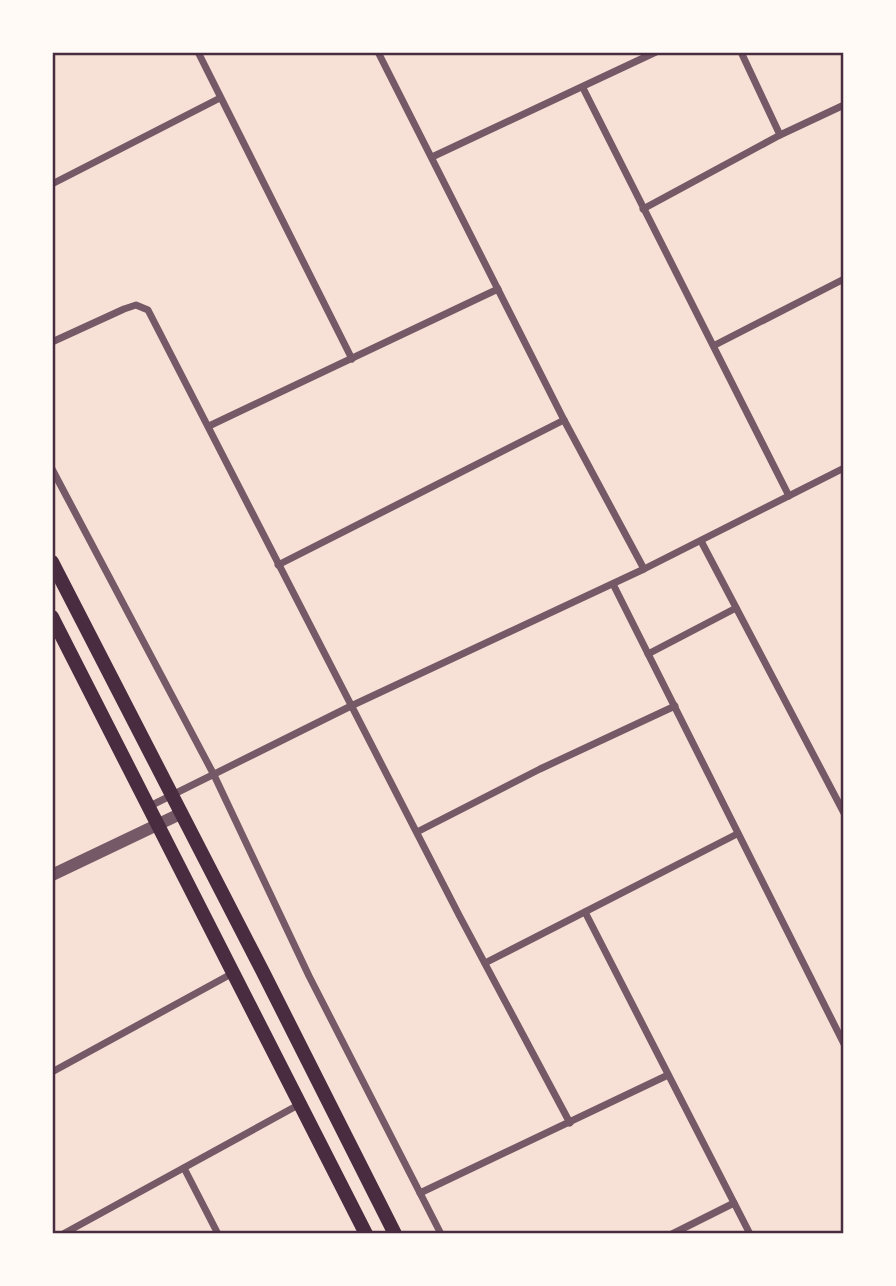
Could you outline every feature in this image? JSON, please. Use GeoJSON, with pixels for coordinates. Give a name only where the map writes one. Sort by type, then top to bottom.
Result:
{"type":"FeatureCollection","features":[{"type":"Feature","properties":{"kind":"main road"},"geometry":{"type":"LineString","coordinates":[[52,562],[395,1234]]}},
{"type":"Feature","properties":{"kind":"main road"},"geometry":{"type":"LineString","coordinates":[[52,617],[160,824],[366,1234]]}},
{"type":"Feature","properties":{"kind":"street"},"geometry":{"type":"LineString","coordinates":[[198,52],[352,359]]}},
{"type":"Feature","properties":{"kind":"street"},"geometry":{"type":"LineString","coordinates":[[379,52],[564,420],[644,569]]}},
{"type":"Feature","properties":{"kind":"street"},"geometry":{"type":"LineString","coordinates":[[432,157],[656,52]]}},
{"type":"Feature","properties":{"kind":"street"},"geometry":{"type":"LineString","coordinates":[[741,52],[780,135]]}},
{"type":"Feature","properties":{"kind":"street"},"geometry":{"type":"LineString","coordinates":[[583,88],[789,496]]}},
{"type":"Feature","properties":{"kind":"street"},"geometry":{"type":"LineString","coordinates":[[52,184],[220,98]]}},
{"type":"Feature","properties":{"kind":"street"},"geometry":{"type":"LineString","coordinates":[[643,209],[780,135],[844,105]]}},
{"type":"Feature","properties":{"kind":"street"},"geometry":{"type":"LineString","coordinates":[[715,345],[844,279]]}},
{"type":"Feature","properties":{"kind":"street"},"geometry":{"type":"LineString","coordinates":[[209,426],[498,289]]}},
{"type":"Feature","properties":{"kind":"street"},"geometry":{"type":"LineString","coordinates":[[52,342],[124,309],[136,305],[148,310],[351,706],[570,1123]]}},
{"type":"Feature","properties":{"kind":"street"},"geometry":{"type":"LineString","coordinates":[[278,565],[564,420]]}},
{"type":"Feature","properties":{"kind":"street"},"geometry":{"type":"LineString","coordinates":[[150,806],[351,706],[644,569],[844,468]]}},
{"type":"Feature","properties":{"kind":"street"},"geometry":{"type":"LineString","coordinates":[[52,469],[214,775],[309,976],[441,1234]]}},
{"type":"Feature","properties":{"kind":"street"},"geometry":{"type":"LineString","coordinates":[[701,541],[844,813]]}},
{"type":"Feature","properties":{"kind":"street"},"geometry":{"type":"LineString","coordinates":[[613,584],[844,1044]]}},
{"type":"Feature","properties":{"kind":"street"},"geometry":{"type":"LineString","coordinates":[[648,654],[736,608]]}},
{"type":"Feature","properties":{"kind":"street"},"geometry":{"type":"LineString","coordinates":[[417,832],[540,769],[675,706]]}},
{"type":"Feature","properties":{"kind":"street"},"geometry":{"type":"LineString","coordinates":[[52,875],[182,813]]}},
{"type":"Feature","properties":{"kind":"street"},"geometry":{"type":"LineString","coordinates":[[485,963],[737,834]]}},
{"type":"Feature","properties":{"kind":"street"},"geometry":{"type":"LineString","coordinates":[[585,912],[750,1234]]}},
{"type":"Feature","properties":{"kind":"street"},"geometry":{"type":"LineString","coordinates":[[52,1072],[234,972]]}},
{"type":"Feature","properties":{"kind":"street"},"geometry":{"type":"LineString","coordinates":[[420,1194],[668,1075]]}},
{"type":"Feature","properties":{"kind":"street"},"geometry":{"type":"LineString","coordinates":[[63,1234],[300,1104]]}},
{"type":"Feature","properties":{"kind":"street"},"geometry":{"type":"LineString","coordinates":[[184,1168],[218,1234]]}},
{"type":"Feature","properties":{"kind":"street"},"geometry":{"type":"LineString","coordinates":[[672,1234],[734,1203]]}}]}
